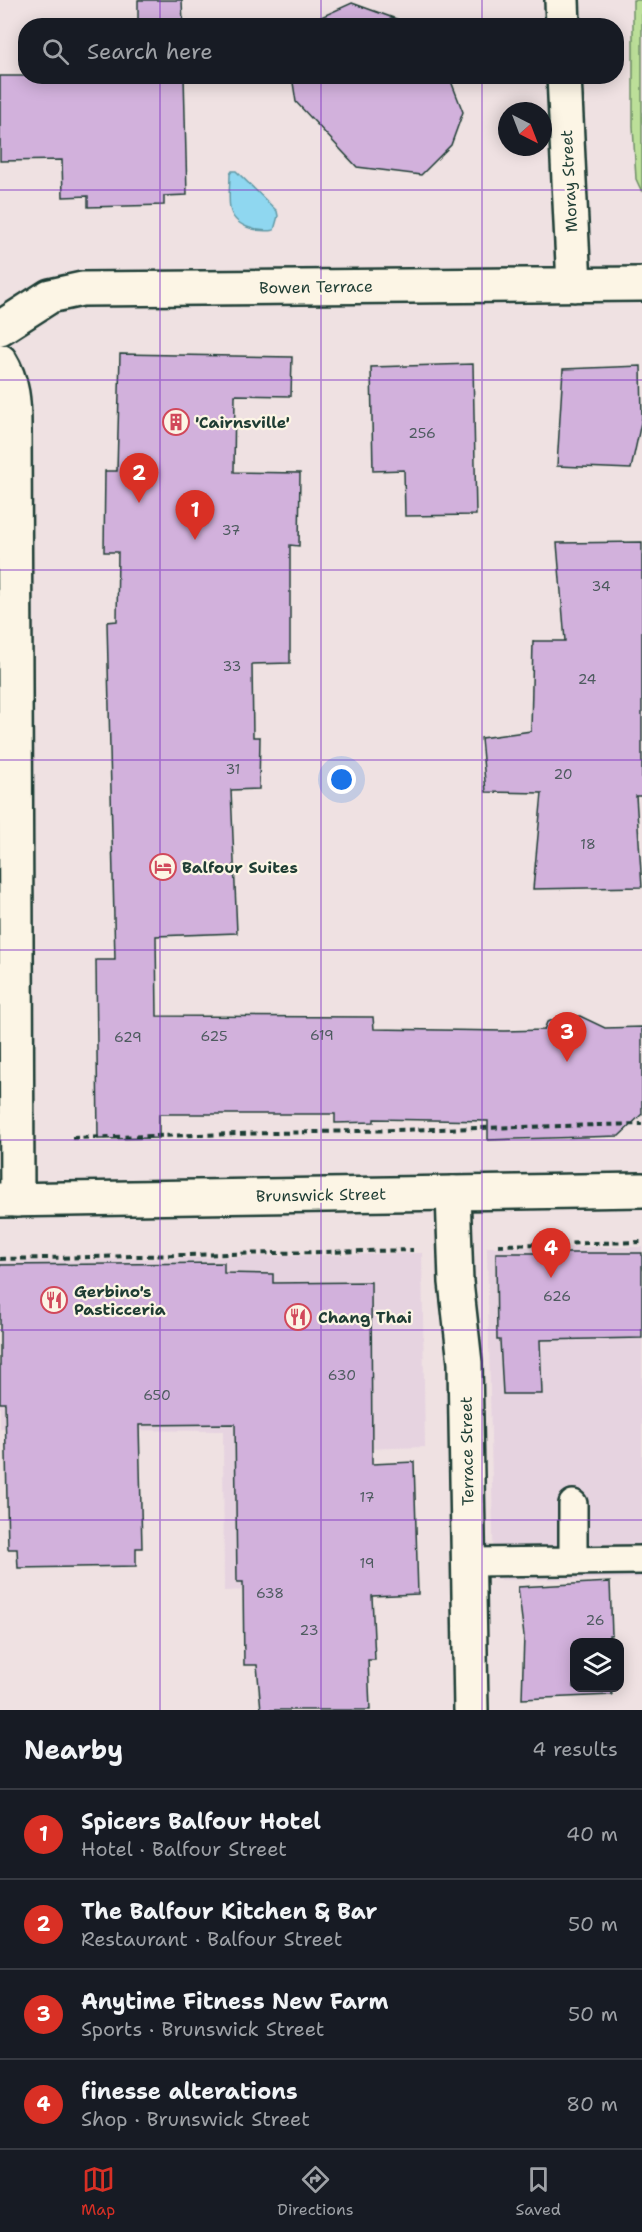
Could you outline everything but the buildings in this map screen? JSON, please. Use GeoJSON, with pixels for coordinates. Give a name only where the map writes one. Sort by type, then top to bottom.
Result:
{"type":"FeatureCollection","features":[{"type":"Feature","properties":{"kind":"street"},"geometry":{"type":"LineString","coordinates":[[562,0],[563,18]]}},
{"type":"Feature","properties":{"kind":"street","name":"Moray Street"},"geometry":{"type":"LineString","coordinates":[[564,84],[574,285]]}},
{"type":"Feature","properties":{"kind":"street","name":"Bowen Terrace"},"geometry":{"type":"LineString","coordinates":[[0,328],[50,296],[82,290],[642,284]]}},
{"type":"Feature","properties":{"kind":"street"},"geometry":{"type":"LineString","coordinates":[[0,361],[12,388],[14,419],[8,1200]]}},
{"type":"Feature","properties":{"kind":"street","name":"Brunswick Street"},"geometry":{"type":"LineString","coordinates":[[8,1200],[642,1190]]}},
{"type":"Feature","properties":{"kind":"street","name":"Terrace Street"},"geometry":{"type":"LineString","coordinates":[[453,1193],[456,1282],[465,1363],[471,1710]]}},
{"type":"Feature","properties":{"kind":"lane"},"geometry":{"type":"LineString","coordinates":[[573,1504],[573,1561]]}},
{"type":"Feature","properties":{"kind":"lane"},"geometry":{"type":"LineString","coordinates":[[470,1562],[642,1560]]}},
{"type":"Feature","properties":{"kind":"path"},"geometry":{"type":"LineString","coordinates":[[72,1138],[642,1125]]}},
{"type":"Feature","properties":{"kind":"path"},"geometry":{"type":"LineString","coordinates":[[498,1245],[642,1242]]}},
{"type":"Feature","properties":{"kind":"path"},"geometry":{"type":"LineString","coordinates":[[0,1259],[419,1250]]}},
{"type":"Feature","properties":{"kind":"shaded area"},"geometry":{"type":"Polygon","coordinates":[[[487,1247],[642,1247],[642,1578],[494,1580],[487,1247]]]}},
{"type":"Feature","properties":{"kind":"shaded area"},"geometry":{"type":"Polygon","coordinates":[[[422,1253],[425,1447],[300,1451],[300,1588],[224,1591],[223,1431],[0,1429],[0,1262],[422,1253]]]}},
{"type":"Feature","properties":{"kind":"green space"},"geometry":{"type":"Polygon","coordinates":[[[633,0],[642,0],[642,192],[636,179],[633,126],[633,0]]]}},
{"type":"Feature","properties":{"kind":"water"},"geometry":{"type":"Polygon","coordinates":[[[232,171],[236,171],[277,211],[274,230],[247,227],[232,215],[229,196],[232,171]]]}},
{"type":"Feature","properties":{"kind":"place","name":"'Cairnsville'"},"geometry":{"type":"Point","coordinates":[176,422]}},
{"type":"Feature","properties":{"kind":"place","name":"The Balfour Kitchen & Bar"},"geometry":{"type":"Point","coordinates":[139,503]}},
{"type":"Feature","properties":{"kind":"place","name":"Spicers Balfour Hotel"},"geometry":{"type":"Point","coordinates":[195,540]}},
{"type":"Feature","properties":{"kind":"place","name":"Balfour Suites"},"geometry":{"type":"Point","coordinates":[163,867]}},
{"type":"Feature","properties":{"kind":"place","name":"Anytime Fitness New Farm"},"geometry":{"type":"Point","coordinates":[567,1062]}},
{"type":"Feature","properties":{"kind":"place","name":"finesse alterations"},"geometry":{"type":"Point","coordinates":[551,1278]}},
{"type":"Feature","properties":{"kind":"place","name":"Gerbino's Pasticceria"},"geometry":{"type":"Point","coordinates":[54,1300]}},
{"type":"Feature","properties":{"kind":"place","name":"Chang Thai"},"geometry":{"type":"Point","coordinates":[298,1317]}}]}
